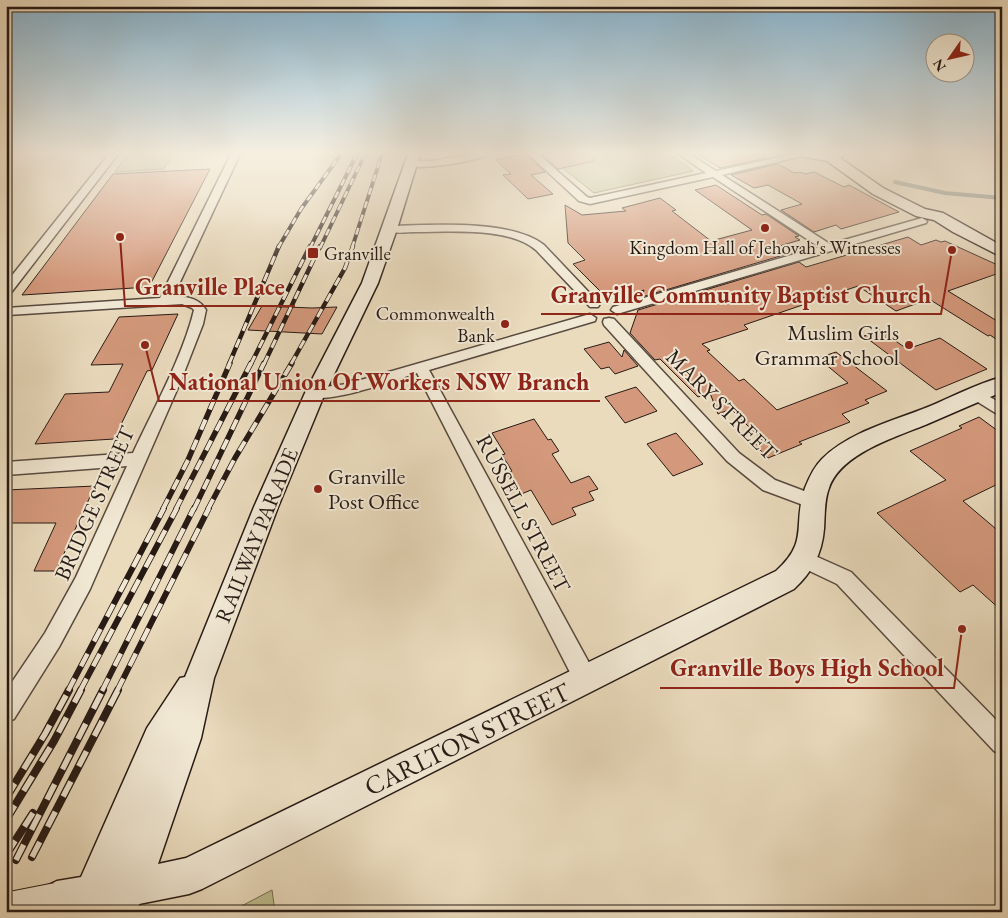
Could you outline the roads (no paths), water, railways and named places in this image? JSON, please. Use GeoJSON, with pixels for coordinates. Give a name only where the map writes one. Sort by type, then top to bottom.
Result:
{"type":"FeatureCollection","features":[{"type":"Feature","properties":{"kind":"street"},"geometry":{"type":"LineString","coordinates":[[6,291],[80,197]]}},
{"type":"Feature","properties":{"kind":"street"},"geometry":{"type":"LineString","coordinates":[[7,308],[165,301],[215,197]]}},
{"type":"Feature","properties":{"kind":"street","name":"RAILWAY PARADE"},"geometry":{"type":"LineString","coordinates":[[98,901],[185,738],[198,678],[266,507],[316,393],[370,283],[400,197]]}},
{"type":"Feature","properties":{"kind":"street"},"geometry":{"type":"LineString","coordinates":[[581,197],[590,201],[609,197]]}},
{"type":"Feature","properties":{"kind":"street"},"geometry":{"type":"LineString","coordinates":[[749,197],[828,248]]}},
{"type":"Feature","properties":{"kind":"street"},"geometry":{"type":"LineString","coordinates":[[888,197],[1002,258]]}},
{"type":"Feature","properties":{"kind":"street"},"geometry":{"type":"LineString","coordinates":[[390,229],[497,232],[520,235],[537,245],[574,287],[598,322],[828,248],[930,220],[1002,252]]}},
{"type":"Feature","properties":{"kind":"street","name":"BRIDGE STREET"},"geometry":{"type":"LineString","coordinates":[[6,711],[70,608],[139,459],[198,324],[200,310],[197,305],[183,300],[165,301]]}},
{"type":"Feature","properties":{"kind":"street"},"geometry":{"type":"LineString","coordinates":[[316,393],[347,389],[421,368],[592,311],[606,304],[613,316]]}},
{"type":"Feature","properties":{"kind":"street","name":"MARY STREET"},"geometry":{"type":"LineString","coordinates":[[613,316],[740,463],[769,485],[814,502]]}},
{"type":"Feature","properties":{"kind":"street","name":"RUSSELL STREET"},"geometry":{"type":"LineString","coordinates":[[421,368],[586,680]]}},
{"type":"Feature","properties":{"kind":"street","name":"CARLTON STREET"},"geometry":{"type":"LineString","coordinates":[[6,910],[98,901],[189,876],[785,580],[793,574],[804,559],[811,541],[814,502],[817,487],[823,473],[861,443],[1002,384]]}},
{"type":"Feature","properties":{"kind":"street"},"geometry":{"type":"LineString","coordinates":[[978,395],[1002,412]]}},
{"type":"Feature","properties":{"kind":"street"},"geometry":{"type":"LineString","coordinates":[[6,469],[139,459]]}},
{"type":"Feature","properties":{"kind":"street"},"geometry":{"type":"LineString","coordinates":[[804,559],[844,578],[1002,744]]}},
{"type":"Feature","properties":{"kind":"waterway"},"geometry":{"type":"LineString","coordinates":[[989,197],[1002,198]]}},
{"type":"Feature","properties":{"kind":"railway"},"geometry":{"type":"LineString","coordinates":[[279,247],[310,197]]}},
{"type":"Feature","properties":{"kind":"railway"},"geometry":{"type":"LineString","coordinates":[[310,248],[336,197]]}},
{"type":"Feature","properties":{"kind":"railway"},"geometry":{"type":"LineString","coordinates":[[320,248],[344,197]]}},
{"type":"Feature","properties":{"kind":"railway"},"geometry":{"type":"LineString","coordinates":[[352,248],[368,197]]}},
{"type":"Feature","properties":{"kind":"railway"},"geometry":{"type":"LineString","coordinates":[[251,364],[310,246]]}},
{"type":"Feature","properties":{"kind":"railway"},"geometry":{"type":"LineString","coordinates":[[264,364],[320,246]]}},
{"type":"Feature","properties":{"kind":"railway"},"geometry":{"type":"LineString","coordinates":[[291,364],[345,268],[353,246]]}},
{"type":"Feature","properties":{"kind":"railway"},"geometry":{"type":"LineString","coordinates":[[229,364],[279,247]]}},
{"type":"Feature","properties":{"kind":"railway"},"geometry":{"type":"LineString","coordinates":[[163,509],[188,460],[230,363]]}},
{"type":"Feature","properties":{"kind":"railway"},"geometry":{"type":"LineString","coordinates":[[176,509],[251,363]]}},
{"type":"Feature","properties":{"kind":"railway"},"geometry":{"type":"LineString","coordinates":[[194,509],[264,363]]}},
{"type":"Feature","properties":{"kind":"railway"},"geometry":{"type":"LineString","coordinates":[[208,509],[235,458],[292,363]]}},
{"type":"Feature","properties":{"kind":"railway"},"geometry":{"type":"LineString","coordinates":[[68,691],[164,508]]}},
{"type":"Feature","properties":{"kind":"railway"},"geometry":{"type":"LineString","coordinates":[[80,691],[177,508]]}},
{"type":"Feature","properties":{"kind":"railway"},"geometry":{"type":"LineString","coordinates":[[102,691],[194,508]]}},
{"type":"Feature","properties":{"kind":"railway"},"geometry":{"type":"LineString","coordinates":[[117,691],[209,508]]}},
{"type":"Feature","properties":{"kind":"railway"},"geometry":{"type":"LineString","coordinates":[[6,798],[69,690]]}},
{"type":"Feature","properties":{"kind":"railway"},"geometry":{"type":"LineString","coordinates":[[6,820],[54,741],[81,690]]}},
{"type":"Feature","properties":{"kind":"railway"},"geometry":{"type":"LineString","coordinates":[[16,860],[103,690]]}},
{"type":"Feature","properties":{"kind":"railway"},"geometry":{"type":"LineString","coordinates":[[32,857],[118,690]]}},
{"type":"Feature","properties":{"kind":"railway"},"geometry":{"type":"LineString","coordinates":[[6,855],[33,813]]}},
{"type":"Feature","properties":{"kind":"place","name":"Kingdom Hall of Jehovah's Witnesses"},"geometry":{"type":"Point","coordinates":[765,228]}},
{"type":"Feature","properties":{"kind":"place","name":"Granville Place"},"geometry":{"type":"Point","coordinates":[120,237]}},
{"type":"Feature","properties":{"kind":"place","name":"Granville Community Baptist Church"},"geometry":{"type":"Point","coordinates":[952,250]}},
{"type":"Feature","properties":{"kind":"place","name":"Granville"},"geometry":{"type":"Point","coordinates":[313,253]}},
{"type":"Feature","properties":{"kind":"place","name":"Commonwealth Bank"},"geometry":{"type":"Point","coordinates":[505,324]}},
{"type":"Feature","properties":{"kind":"place","name":"National Union Of Workers NSW Branch"},"geometry":{"type":"Point","coordinates":[145,345]}},
{"type":"Feature","properties":{"kind":"place","name":"Muslim Girls Grammar School"},"geometry":{"type":"Point","coordinates":[909,345]}},
{"type":"Feature","properties":{"kind":"place","name":"Granville Post Office"},"geometry":{"type":"Point","coordinates":[318,489]}},
{"type":"Feature","properties":{"kind":"place","name":"Granville Boys High School"},"geometry":{"type":"Point","coordinates":[962,629]}}]}
